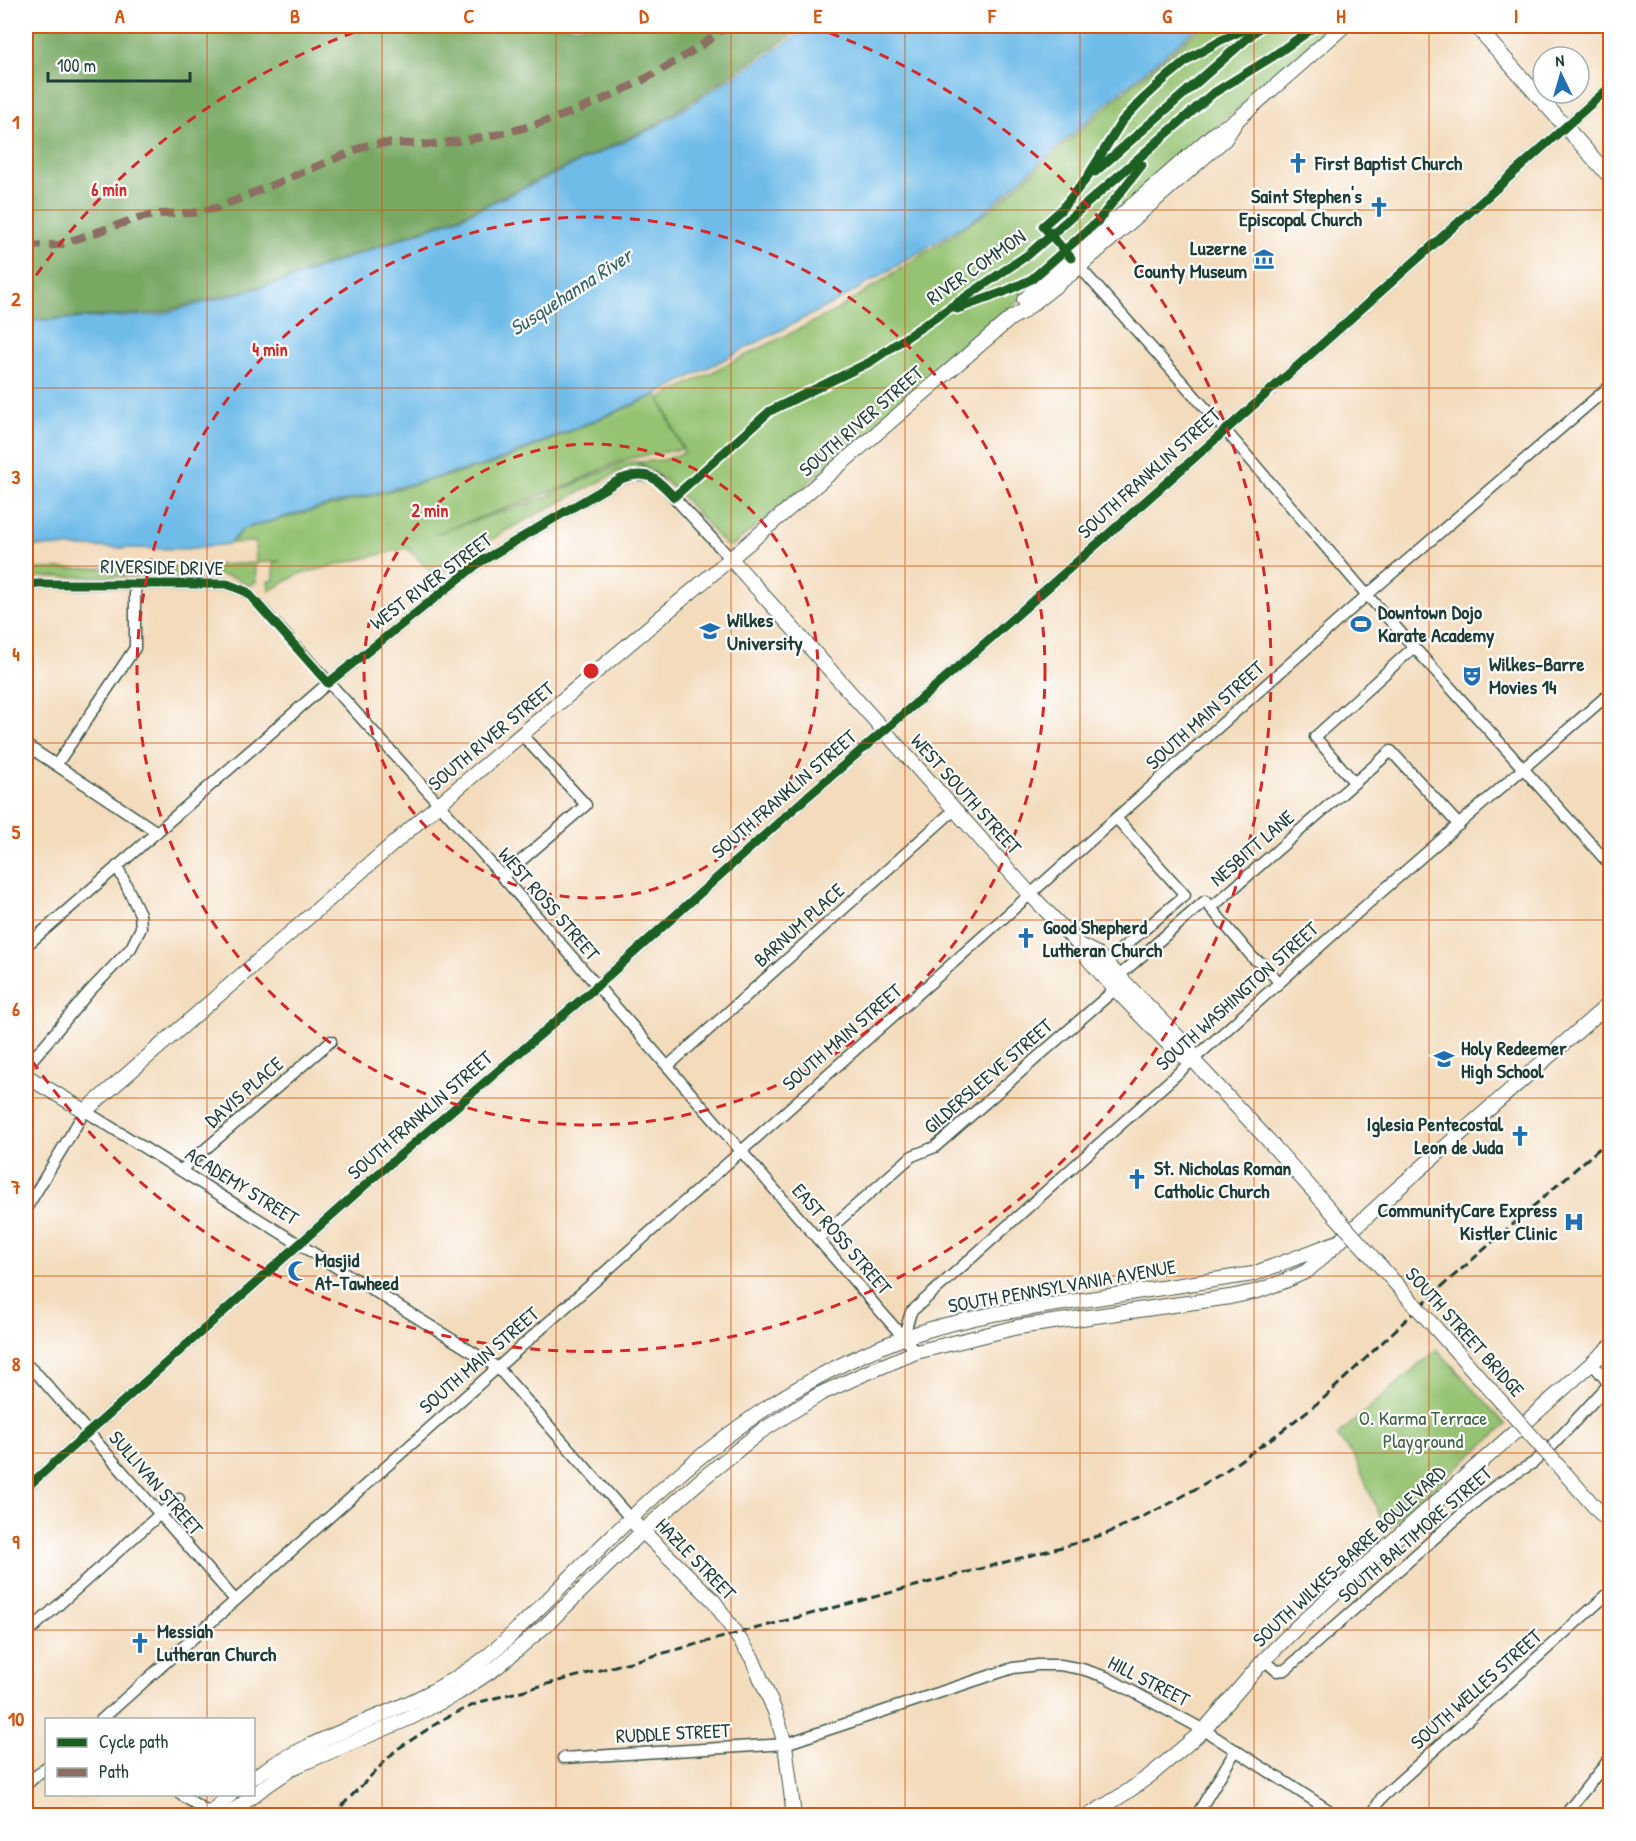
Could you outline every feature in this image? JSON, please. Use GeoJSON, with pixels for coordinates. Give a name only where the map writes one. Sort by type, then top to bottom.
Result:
{"type":"FeatureCollection","features":[{"type":"Feature","properties":{"kind":"main road","name":"SOUTH RIVER STREET"},"geometry":{"type":"LineString","coordinates":[[85,1111],[439,804],[1011,318],[1022,312],[1075,262],[1225,139],[1238,119],[1344,26]]}},
{"type":"Feature","properties":{"kind":"main road"},"geometry":{"type":"LineString","coordinates":[[1476,26],[1611,177]]}},
{"type":"Feature","properties":{"kind":"main road","name":"WEST SOUTH STREET"},"geometry":{"type":"LineString","coordinates":[[730,558],[954,810],[1079,945]]}},
{"type":"Feature","properties":{"kind":"main road"},"geometry":{"type":"LineString","coordinates":[[1079,945],[1097,954],[1106,962],[1117,982]]}},
{"type":"Feature","properties":{"kind":"main road"},"geometry":{"type":"LineString","coordinates":[[1079,945],[1089,960],[1117,982]]}},
{"type":"Feature","properties":{"kind":"main road","name":"SOUTH STREET BRIDGE"},"geometry":{"type":"LineString","coordinates":[[1117,982],[1190,1048],[1193,1060],[1268,1140],[1611,1524]]}},
{"type":"Feature","properties":{"kind":"main road","name":"SOUTH PENNSYLVANIA AVENUE"},"geometry":{"type":"LineString","coordinates":[[255,1793],[294,1767],[410,1718],[458,1693],[497,1667],[546,1625],[642,1532],[702,1479],[760,1431],[820,1395],[916,1352],[1018,1327],[1230,1297],[1258,1291],[1307,1271],[1337,1242],[1611,1003]]}},
{"type":"Feature","properties":{"kind":"main road","name":"ACADEMY STREET"},"geometry":{"type":"LineString","coordinates":[[26,1076],[85,1111]]}},
{"type":"Feature","properties":{"kind":"main road","name":"SOUTH PENNSYLVANIA AVENUE"},"geometry":{"type":"LineString","coordinates":[[255,1776],[273,1764],[416,1700],[460,1677],[503,1643],[630,1518],[729,1433],[794,1389],[845,1362],[903,1338],[958,1322],[998,1313],[1253,1274],[1337,1242]]}},
{"type":"Feature","properties":{"kind":"main road","name":"SOUTH WILKES-BARRE BOULEVARD"},"geometry":{"type":"LineString","coordinates":[[1088,1815],[1152,1774],[1204,1730],[1264,1660],[1343,1584],[1611,1347]]}},
{"type":"Feature","properties":{"kind":"main road","name":"HAZLE STREET"},"geometry":{"type":"LineString","coordinates":[[630,1518],[713,1600],[752,1658],[776,1714],[785,1744],[794,1815]]}},
{"type":"Feature","properties":{"kind":"main road"},"geometry":{"type":"LineString","coordinates":[[210,1815],[229,1796]]}},
{"type":"Feature","properties":{"kind":"main road","name":"SOUTH PENNSYLVANIA AVENUE"},"geometry":{"type":"LineString","coordinates":[[227,1815],[252,1796]]}},
{"type":"Feature","properties":{"kind":"street","name":"SOUTH FRANKLIN STREET"},"geometry":{"type":"LineString","coordinates":[[26,1488],[407,1149],[597,986],[801,802],[1611,87]]}},
{"type":"Feature","properties":{"kind":"street"},"geometry":{"type":"LineString","coordinates":[[1075,262],[1225,430],[1367,595],[1611,865]]}},
{"type":"Feature","properties":{"kind":"street","name":"SOUTH MAIN STREET"},"geometry":{"type":"LineString","coordinates":[[102,1718],[1367,595],[1611,386]]}},
{"type":"Feature","properties":{"kind":"street","name":"WEST RIVER STREET"},"geometry":{"type":"LineString","coordinates":[[26,945],[328,683],[480,562],[621,479],[644,474],[657,479]]}},
{"type":"Feature","properties":{"kind":"street","name":"WEST SOUTH STREET"},"geometry":{"type":"LineString","coordinates":[[657,479],[730,558]]}},
{"type":"Feature","properties":{"kind":"street","name":"RIVERSIDE DRIVE"},"geometry":{"type":"LineString","coordinates":[[26,584],[227,584],[247,591],[328,683]]}},
{"type":"Feature","properties":{"kind":"street"},"geometry":{"type":"LineString","coordinates":[[57,764],[135,648],[135,584]]}},
{"type":"Feature","properties":{"kind":"street"},"geometry":{"type":"LineString","coordinates":[[1354,782],[1316,737],[1414,647]]}},
{"type":"Feature","properties":{"kind":"street","name":"WEST ROSS STREET"},"geometry":{"type":"LineString","coordinates":[[328,683],[439,804],[741,1150]]}},
{"type":"Feature","properties":{"kind":"street","name":"SOUTH WASHINGTON STREET"},"geometry":{"type":"LineString","coordinates":[[903,1338],[911,1312],[1279,982],[1611,693]]}},
{"type":"Feature","properties":{"kind":"street"},"geometry":{"type":"LineString","coordinates":[[502,877],[586,805],[522,735]]}},
{"type":"Feature","properties":{"kind":"street"},"geometry":{"type":"LineString","coordinates":[[26,745],[157,832]]}},
{"type":"Feature","properties":{"kind":"street","name":"NESBITT LANE"},"geometry":{"type":"LineString","coordinates":[[1117,982],[1205,900],[1211,908],[1391,751],[1460,825]]}},
{"type":"Feature","properties":{"kind":"street","name":"BARNUM PLACE"},"geometry":{"type":"LineString","coordinates":[[668,1066],[954,810]]}},
{"type":"Feature","properties":{"kind":"street"},"geometry":{"type":"LineString","coordinates":[[1106,962],[1185,895],[1116,818]]}},
{"type":"Feature","properties":{"kind":"street"},"geometry":{"type":"LineString","coordinates":[[26,1067],[89,992],[131,948],[141,928],[140,914],[117,867]]}},
{"type":"Feature","properties":{"kind":"street"},"geometry":{"type":"LineString","coordinates":[[1211,908],[1254,959],[1262,963],[1279,982]]}},
{"type":"Feature","properties":{"kind":"street","name":"GILDERSLEEVE STREET"},"geometry":{"type":"LineString","coordinates":[[818,1239],[912,1156],[935,1147],[1117,982]]}},
{"type":"Feature","properties":{"kind":"street","name":"DAVIS PLACE"},"geometry":{"type":"LineString","coordinates":[[181,1170],[331,1041]]}},
{"type":"Feature","properties":{"kind":"street","name":"ACADEMY STREET"},"geometry":{"type":"LineString","coordinates":[[85,1111],[498,1368]]}},
{"type":"Feature","properties":{"kind":"street","name":"SOUTH RIVER STREET"},"geometry":{"type":"LineString","coordinates":[[26,1209],[85,1111]]}},
{"type":"Feature","properties":{"kind":"street","name":"EAST ROSS STREET"},"geometry":{"type":"LineString","coordinates":[[741,1150],[916,1352]]}},
{"type":"Feature","properties":{"kind":"street","name":"SULLIVAN STREET"},"geometry":{"type":"LineString","coordinates":[[26,1364],[235,1600]]}},
{"type":"Feature","properties":{"kind":"street"},"geometry":{"type":"LineString","coordinates":[[1592,1364],[1610,1384]]}},
{"type":"Feature","properties":{"kind":"street","name":"HAZLE STREET"},"geometry":{"type":"LineString","coordinates":[[498,1368],[630,1518]]}},
{"type":"Feature","properties":{"kind":"street","name":"SOUTH BALTIMORE STREET"},"geometry":{"type":"LineString","coordinates":[[1264,1660],[1276,1671],[1285,1670],[1480,1498],[1533,1463],[1610,1384]]}},
{"type":"Feature","properties":{"kind":"street"},"geometry":{"type":"LineString","coordinates":[[26,1634],[179,1499]]}},
{"type":"Feature","properties":{"kind":"street","name":"SOUTH WELLES STREET"},"geometry":{"type":"LineString","coordinates":[[1371,1815],[1382,1797],[1611,1592]]}},
{"type":"Feature","properties":{"kind":"street","name":"HILL STREET"},"geometry":{"type":"LineString","coordinates":[[785,1744],[1013,1668],[1060,1665],[1106,1677],[1204,1730],[1338,1815]]}},
{"type":"Feature","properties":{"kind":"street","name":"RUDDLE STREET"},"geometry":{"type":"LineString","coordinates":[[563,1758],[785,1744]]}},
{"type":"Feature","properties":{"kind":"street"},"geometry":{"type":"LineString","coordinates":[[1196,1815],[1236,1750]]}},
{"type":"Feature","properties":{"kind":"street"},"geometry":{"type":"LineString","coordinates":[[1564,1815],[1611,1758]]}},
{"type":"Feature","properties":{"kind":"street"},"geometry":{"type":"LineString","coordinates":[[26,1785],[45,1768]]}},
{"type":"Feature","properties":{"kind":"street"},"geometry":{"type":"LineString","coordinates":[[183,1796],[210,1815]]}},
{"type":"Feature","properties":{"kind":"green space"},"geometry":{"type":"Polygon","coordinates":[[[26,26],[806,26],[654,126],[460,216],[281,281],[157,313],[26,320],[26,26]]]}},
{"type":"Feature","properties":{"kind":"green space"},"geometry":{"type":"Polygon","coordinates":[[[1203,26],[1331,26],[860,440],[732,546],[725,545],[675,489],[638,462],[663,460],[684,453],[660,398],[837,310],[988,212],[1134,83],[1203,26]]]}},
{"type":"Feature","properties":{"kind":"green space"},"geometry":{"type":"Polygon","coordinates":[[[657,395],[682,449],[621,460],[569,485],[435,534],[546,497],[623,462],[636,462],[647,469],[630,468],[620,471],[505,531],[436,577],[407,548],[299,574],[269,591],[268,581],[274,580],[273,562],[280,561],[256,563],[255,542],[232,543],[243,529],[493,464],[657,395]]]}},
{"type":"Feature","properties":{"kind":"green space"},"geometry":{"type":"Polygon","coordinates":[[[255,563],[256,582],[249,586],[227,576],[203,575],[204,566],[255,563]]]}},
{"type":"Feature","properties":{"kind":"green space"},"geometry":{"type":"Polygon","coordinates":[[[190,567],[189,576],[26,577],[26,569],[190,567]]]}},
{"type":"Feature","properties":{"kind":"green space","name":"O. Karma Terrace Playground"},"geometry":{"type":"Polygon","coordinates":[[[1437,1349],[1506,1425],[1386,1530],[1354,1456],[1337,1436],[1437,1349]]]}},
{"type":"Feature","properties":{"kind":"water","name":"Susquehanna River"},"geometry":{"type":"Polygon","coordinates":[[[812,26],[1199,26],[1121,91],[981,215],[843,298],[657,394],[492,463],[243,529],[228,544],[185,549],[26,546],[26,321],[158,315],[282,282],[462,217],[656,127],[812,26]]]}},
{"type":"Feature","properties":{"kind":"railway"},"geometry":{"type":"LineString","coordinates":[[332,1816],[396,1750],[445,1718],[480,1702],[1073,1544],[1108,1533],[1169,1504],[1221,1474],[1324,1398],[1432,1295],[1610,1139]]}},
{"type":"Feature","properties":{"kind":"marked path"},"geometry":{"type":"LineString","coordinates":[[26,246],[59,245],[138,218],[161,214],[192,213],[217,208],[368,145],[460,141],[540,123],[592,104],[642,80],[697,48],[726,26]]}},
{"type":"Feature","properties":{"kind":"cycle path"},"geometry":{"type":"LineString","coordinates":[[1071,258],[1043,226],[1060,211],[1086,179],[1122,121],[1190,58],[1219,41],[1253,26]]}},
{"type":"Feature","properties":{"kind":"cycle path","name":"RIVER COMMON"},"geometry":{"type":"LineString","coordinates":[[26,584],[227,584],[247,592],[328,683],[480,562],[621,479],[638,475],[651,477],[674,497],[770,411],[870,362],[1029,254],[1212,94],[1272,57],[1316,26]]}},
{"type":"Feature","properties":{"kind":"cycle path"},"geometry":{"type":"LineString","coordinates":[[1095,172],[1260,27]]}},
{"type":"Feature","properties":{"kind":"cycle path"},"geometry":{"type":"LineString","coordinates":[[26,1488],[371,1180],[597,986],[808,796],[966,660],[1610,87]]}},
{"type":"Feature","properties":{"kind":"cycle path","name":"RIVER COMMON"},"geometry":{"type":"LineString","coordinates":[[957,309],[1032,279],[1098,221],[1142,165]]}},
{"type":"Feature","properties":{"kind":"place","name":"First Baptist Church"},"geometry":{"type":"Point","coordinates":[1298,163]}},
{"type":"Feature","properties":{"kind":"place","name":"Saint Stephen's Episcopal Church"},"geometry":{"type":"Point","coordinates":[1379,207]}},
{"type":"Feature","properties":{"kind":"place","name":"Luzerne County Museum"},"geometry":{"type":"Point","coordinates":[1264,259]}},
{"type":"Feature","properties":{"kind":"place","name":"Downtown Dojo Karate Academy"},"geometry":{"type":"Point","coordinates":[1361,624]}},
{"type":"Feature","properties":{"kind":"place","name":"Wilkes University"},"geometry":{"type":"Point","coordinates":[710,631]}},
{"type":"Feature","properties":{"kind":"place","name":"Wilkes-Barre Movies 14"},"geometry":{"type":"Point","coordinates":[1472,676]}},
{"type":"Feature","properties":{"kind":"place","name":"Good Shepherd Lutheran Church"},"geometry":{"type":"Point","coordinates":[1026,938]}},
{"type":"Feature","properties":{"kind":"place","name":"Holy Redeemer High School"},"geometry":{"type":"Point","coordinates":[1444,1059]}},
{"type":"Feature","properties":{"kind":"place","name":"Iglesia Pentecostal Leon de Juda"},"geometry":{"type":"Point","coordinates":[1520,1136]}},
{"type":"Feature","properties":{"kind":"place","name":"St. Nicholas Roman Catholic Church"},"geometry":{"type":"Point","coordinates":[1137,1179]}},
{"type":"Feature","properties":{"kind":"place","name":"CommunityCare Express Kistler Clinic"},"geometry":{"type":"Point","coordinates":[1574,1222]}},
{"type":"Feature","properties":{"kind":"place","name":"Masjid At-Tawheed"},"geometry":{"type":"Point","coordinates":[298,1271]}},
{"type":"Feature","properties":{"kind":"place","name":"Messiah Lutheran Church"},"geometry":{"type":"Point","coordinates":[140,1643]}}]}
